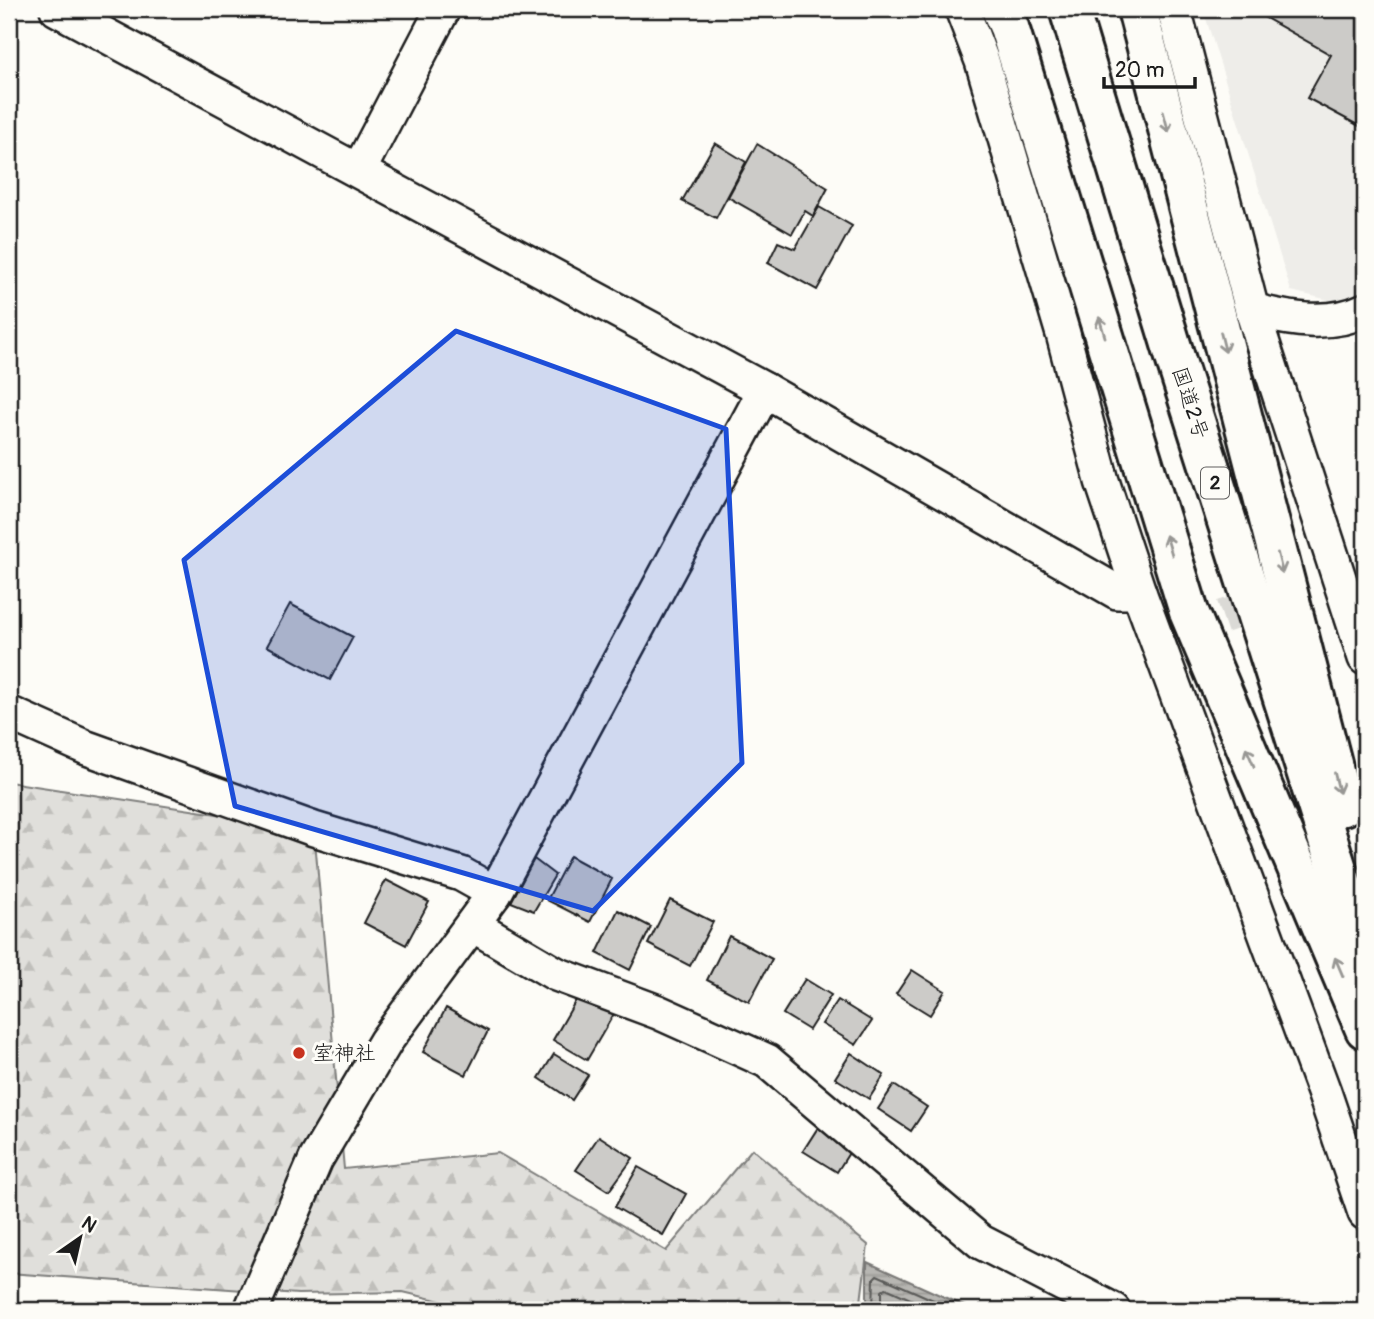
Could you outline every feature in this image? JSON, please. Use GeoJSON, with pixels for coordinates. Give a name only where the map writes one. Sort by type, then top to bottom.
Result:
{"type":"FeatureCollection","features":[{"type":"Feature","properties":{"kind":"highway"},"geometry":{"type":"LineString","coordinates":[[1001,9],[1009,27],[1189,612],[1365,1029]]}},
{"type":"Feature","properties":{"kind":"highway","name":"国道2号"},"geometry":{"type":"LineString","coordinates":[[1069,9],[1177,364],[1365,957]]}},
{"type":"Feature","properties":{"kind":"highway"},"geometry":{"type":"LineString","coordinates":[[1137,9],[1346,819],[1344,890]]}},
{"type":"Feature","properties":{"kind":"street"},"geometry":{"type":"LineString","coordinates":[[57,9],[765,390],[1118,592],[1139,592]]}},
{"type":"Feature","properties":{"kind":"street"},"geometry":{"type":"LineString","coordinates":[[359,170],[443,9]]}},
{"type":"Feature","properties":{"kind":"street"},"geometry":{"type":"LineString","coordinates":[[962,9],[982,61],[1063,334],[1102,481],[1139,592],[1166,635],[1365,1213]]}},
{"type":"Feature","properties":{"kind":"street"},"geometry":{"type":"LineString","coordinates":[[1174,9],[1252,310],[1327,582],[1365,658]]}},
{"type":"Feature","properties":{"kind":"street"},"geometry":{"type":"LineString","coordinates":[[1252,310],[1285,319],[1324,320],[1353,316],[1365,310]]}},
{"type":"Feature","properties":{"kind":"street"},"geometry":{"type":"LineString","coordinates":[[251,1310],[316,1159],[386,1041],[495,893],[765,390]]}},
{"type":"Feature","properties":{"kind":"street"},"geometry":{"type":"LineString","coordinates":[[9,713],[86,748],[314,828],[461,874],[495,893]]}},
{"type":"Feature","properties":{"kind":"street"},"geometry":{"type":"LineString","coordinates":[[472,925],[556,974],[658,1013],[767,1061],[981,1242],[1113,1310]]}},
{"type":"Feature","properties":{"kind":"highlighted area"},"geometry":{"type":"Polygon","coordinates":[[[456,331],[726,429],[742,763],[593,911],[235,806],[184,560],[456,331]]]}},
{"type":"Feature","properties":{"kind":"shaded area"},"geometry":{"type":"Polygon","coordinates":[[[1203,9],[1365,9],[1365,290],[1356,300],[1329,300],[1291,291],[1203,9]]]}},
{"type":"Feature","properties":{"kind":"green space"},"geometry":{"type":"Polygon","coordinates":[[[9,782],[314,829],[344,1169],[498,1153],[666,1251],[752,1149],[868,1245],[860,1310],[478,1310],[403,1292],[298,1294],[9,1273],[9,782]]]}},
{"type":"Feature","properties":{"kind":"water"},"geometry":{"type":"Polygon","coordinates":[[[867,1262],[973,1310],[867,1310],[867,1262]]]}},
{"type":"Feature","properties":{"kind":"building"},"geometry":{"type":"Polygon","coordinates":[[[1250,9],[1365,9],[1365,129],[1307,98],[1331,55],[1250,9]]]}},
{"type":"Feature","properties":{"kind":"building"},"geometry":{"type":"Polygon","coordinates":[[[715,143],[746,162],[716,218],[682,201],[715,143]]]}},
{"type":"Feature","properties":{"kind":"building"},"geometry":{"type":"Polygon","coordinates":[[[757,144],[828,188],[813,216],[805,211],[792,234],[728,197],[757,144]]]}},
{"type":"Feature","properties":{"kind":"building"},"geometry":{"type":"Polygon","coordinates":[[[819,207],[852,226],[817,290],[768,263],[778,242],[795,249],[819,207]]]}},
{"type":"Feature","properties":{"kind":"building"},"geometry":{"type":"Polygon","coordinates":[[[290,604],[353,637],[330,680],[267,646],[290,604]]]}},
{"type":"Feature","properties":{"kind":"building"},"geometry":{"type":"Polygon","coordinates":[[[570,856],[612,879],[590,922],[547,900],[570,856]]]}},
{"type":"Feature","properties":{"kind":"building"},"geometry":{"type":"Polygon","coordinates":[[[534,859],[555,875],[534,911],[511,902],[534,859]]]}},
{"type":"Feature","properties":{"kind":"building"},"geometry":{"type":"Polygon","coordinates":[[[386,880],[429,902],[406,945],[364,923],[386,880]]]}},
{"type":"Feature","properties":{"kind":"building"},"geometry":{"type":"Polygon","coordinates":[[[670,900],[713,922],[690,966],[648,944],[670,900]]]}},
{"type":"Feature","properties":{"kind":"building"},"geometry":{"type":"Polygon","coordinates":[[[618,910],[651,927],[630,970],[597,953],[618,910]]]}},
{"type":"Feature","properties":{"kind":"building"},"geometry":{"type":"Polygon","coordinates":[[[729,936],[772,959],[749,1002],[707,980],[729,936]]]}},
{"type":"Feature","properties":{"kind":"building"},"geometry":{"type":"Polygon","coordinates":[[[912,970],[945,991],[930,1015],[896,994],[912,970]]]}},
{"type":"Feature","properties":{"kind":"building"},"geometry":{"type":"Polygon","coordinates":[[[805,979],[831,995],[809,1030],[783,1014],[805,979]]]}},
{"type":"Feature","properties":{"kind":"building"},"geometry":{"type":"Polygon","coordinates":[[[580,993],[615,1012],[587,1060],[553,1040],[580,993]]]}},
{"type":"Feature","properties":{"kind":"building"},"geometry":{"type":"Polygon","coordinates":[[[838,1000],[872,1021],[856,1045],[822,1024],[838,1000]]]}},
{"type":"Feature","properties":{"kind":"building"},"geometry":{"type":"Polygon","coordinates":[[[446,1008],[488,1031],[466,1075],[423,1052],[446,1008]]]}},
{"type":"Feature","properties":{"kind":"building"},"geometry":{"type":"Polygon","coordinates":[[[851,1053],[884,1075],[869,1099],[835,1078],[851,1053]]]}},
{"type":"Feature","properties":{"kind":"building"},"geometry":{"type":"Polygon","coordinates":[[[554,1054],[588,1075],[572,1100],[539,1078],[554,1054]]]}},
{"type":"Feature","properties":{"kind":"building"},"geometry":{"type":"Polygon","coordinates":[[[894,1085],[927,1107],[911,1131],[878,1109],[894,1085]]]}},
{"type":"Feature","properties":{"kind":"building"},"geometry":{"type":"Polygon","coordinates":[[[819,1126],[852,1148],[837,1172],[803,1151],[819,1126]]]}},
{"type":"Feature","properties":{"kind":"building"},"geometry":{"type":"Polygon","coordinates":[[[599,1136],[633,1158],[609,1191],[576,1170],[599,1136]]]}},
{"type":"Feature","properties":{"kind":"building"},"geometry":{"type":"Polygon","coordinates":[[[638,1167],[686,1194],[663,1235],[615,1207],[638,1167]]]}},
{"type":"Feature","properties":{"kind":"tunnel"},"geometry":{"type":"LineString","coordinates":[[1175,633],[1314,586]]}},
{"type":"Feature","properties":{"kind":"place","name":"室神社"},"geometry":{"type":"Point","coordinates":[299,1053]}}]}
